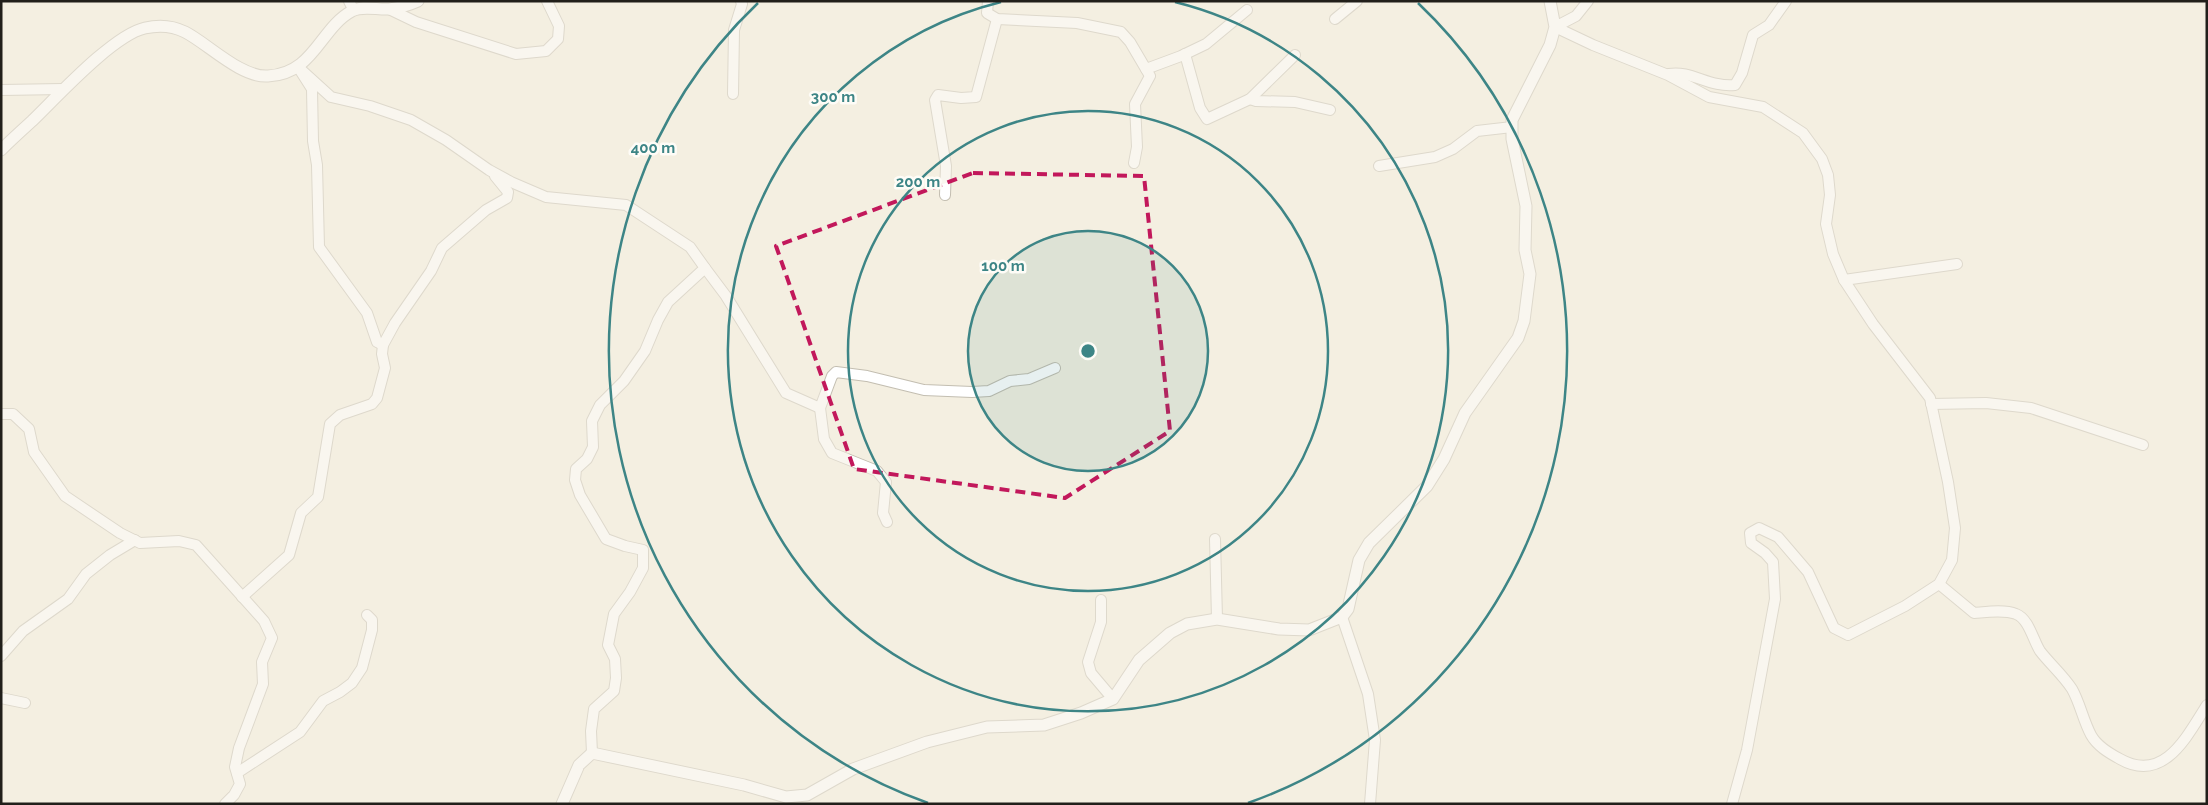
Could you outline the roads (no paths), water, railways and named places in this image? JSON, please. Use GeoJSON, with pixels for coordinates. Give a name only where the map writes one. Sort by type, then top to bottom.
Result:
{"type":"FeatureCollection","features":[{"type":"Feature","properties":{"kind":"street"},"geometry":{"type":"LineString","coordinates":[[1,150],[63,90],[119,41],[143,28],[165,26],[185,32],[241,69],[266,77],[284,73],[298,67],[343,17],[351,5],[389,9],[405,7],[418,1]]}},
{"type":"Feature","properties":{"kind":"street"},"geometry":{"type":"LineString","coordinates":[[389,9],[416,22],[516,54],[546,51],[558,39],[559,26],[547,1]]}},
{"type":"Feature","properties":{"kind":"street"},"geometry":{"type":"LineString","coordinates":[[733,94],[734,30],[742,4],[741,1]]}},
{"type":"Feature","properties":{"kind":"street"},"geometry":{"type":"LineString","coordinates":[[988,1],[987,13],[997,19],[1077,23],[1121,32],[1130,42],[1150,76],[1136,104],[1137,147],[1134,163]]}},
{"type":"Feature","properties":{"kind":"street"},"geometry":{"type":"LineString","coordinates":[[1335,19],[1357,1]]}},
{"type":"Feature","properties":{"kind":"street"},"geometry":{"type":"LineString","coordinates":[[592,753],[744,785],[786,797],[807,795],[853,769],[927,742],[987,727],[1044,725],[1081,713],[1113,698],[1139,660],[1170,633],[1187,624],[1217,619],[1279,629],[1309,630],[1342,617],[1348,609],[1359,560],[1369,543],[1427,486],[1444,459],[1465,413],[1518,338],[1524,321],[1530,274],[1525,250],[1526,206],[1512,139],[1512,120],[1550,45],[1555,27],[1550,1]]}},
{"type":"Feature","properties":{"kind":"street"},"geometry":{"type":"LineString","coordinates":[[1555,27],[1576,16],[1588,1]]}},
{"type":"Feature","properties":{"kind":"street"},"geometry":{"type":"LineString","coordinates":[[1668,75],[1685,74],[1722,86],[1735,85],[1742,73],[1753,35],[1769,25],[1786,1]]}},
{"type":"Feature","properties":{"kind":"street"},"geometry":{"type":"LineString","coordinates":[[1146,68],[1206,44],[1247,10]]}},
{"type":"Feature","properties":{"kind":"street"},"geometry":{"type":"LineString","coordinates":[[945,195],[946,166],[935,100],[938,95],[961,98],[976,97],[997,19]]}},
{"type":"Feature","properties":{"kind":"street"},"geometry":{"type":"LineString","coordinates":[[1555,27],[1593,45],[1668,75],[1709,97],[1763,107],[1803,133],[1822,160],[1828,175],[1830,195],[1826,224],[1833,254],[1844,280],[1873,324],[1930,398],[1948,482],[1955,528],[1952,560],[1939,584],[1905,606],[1848,635],[1834,628],[1808,572],[1778,537],[1759,528],[1750,533],[1751,543],[1765,553],[1772,562],[1775,599],[1747,750],[1732,804]]}},
{"type":"Feature","properties":{"kind":"street"},"geometry":{"type":"LineString","coordinates":[[1185,54],[1200,108],[1207,119],[1215,117],[1250,99],[1295,56]]}},
{"type":"Feature","properties":{"kind":"street"},"geometry":{"type":"LineString","coordinates":[[298,67],[331,97],[370,106],[411,120],[446,140],[489,170],[546,196],[626,206],[690,247],[726,296],[786,393],[820,408]]}},
{"type":"Feature","properties":{"kind":"street"},"geometry":{"type":"LineString","coordinates":[[298,67],[312,89],[313,141],[318,165],[319,247],[367,313],[376,342],[383,345]]}},
{"type":"Feature","properties":{"kind":"street"},"geometry":{"type":"LineString","coordinates":[[1,90],[63,90]]}},
{"type":"Feature","properties":{"kind":"street"},"geometry":{"type":"LineString","coordinates":[[1250,99],[1256,102],[1295,102],[1330,110]]}},
{"type":"Feature","properties":{"kind":"street"},"geometry":{"type":"LineString","coordinates":[[1379,166],[1435,157],[1453,149],[1477,131],[1512,127]]}},
{"type":"Feature","properties":{"kind":"street"},"geometry":{"type":"LineString","coordinates":[[242,597],[289,555],[301,513],[318,497],[330,424],[340,416],[372,404],[377,398],[386,368],[383,345],[395,323],[431,272],[442,248],[486,210],[507,198],[508,192],[489,170]]}},
{"type":"Feature","properties":{"kind":"street"},"geometry":{"type":"LineString","coordinates":[[1844,280],[1957,264]]}},
{"type":"Feature","properties":{"kind":"street"},"geometry":{"type":"LineString","coordinates":[[562,804],[579,765],[592,753],[591,731],[594,710],[614,691],[616,678],[615,659],[608,645],[614,614],[630,592],[643,568],[643,550],[625,546],[606,538],[580,495],[576,480],[576,470],[586,459],[593,447],[592,421],[600,405],[624,381],[645,351],[668,302],[705,268]]}},
{"type":"Feature","properties":{"kind":"street"},"geometry":{"type":"LineString","coordinates":[[887,522],[883,513],[886,482],[877,471],[832,453],[824,439],[820,408],[832,376],[836,372],[867,376],[924,390],[972,392],[989,391],[1010,381],[1029,378],[1055,368]]}},
{"type":"Feature","properties":{"kind":"street"},"geometry":{"type":"LineString","coordinates":[[1931,404],[1986,403],[2031,408],[2143,445]]}},
{"type":"Feature","properties":{"kind":"street"},"geometry":{"type":"LineString","coordinates":[[1,414],[13,414],[29,429],[34,452],[65,496],[120,533],[140,543],[179,541],[196,546],[264,621],[272,638],[262,662],[263,684],[239,748],[235,767],[240,784],[234,795],[225,804]]}},
{"type":"Feature","properties":{"kind":"street"},"geometry":{"type":"LineString","coordinates":[[1215,539],[1217,619]]}},
{"type":"Feature","properties":{"kind":"street"},"geometry":{"type":"LineString","coordinates":[[1,656],[23,631],[68,599],[86,574],[110,555],[135,540]]}},
{"type":"Feature","properties":{"kind":"street"},"geometry":{"type":"LineString","coordinates":[[1939,584],[1974,613],[2005,612],[2016,614],[2024,619],[2040,650],[2072,689],[2091,735],[2108,752],[2128,764],[2142,767],[2155,765],[2166,759],[2181,743],[2207,705]]}},
{"type":"Feature","properties":{"kind":"street"},"geometry":{"type":"LineString","coordinates":[[1101,600],[1101,622],[1088,662],[1090,673],[1113,698]]}},
{"type":"Feature","properties":{"kind":"street"},"geometry":{"type":"LineString","coordinates":[[237,773],[300,732],[323,701],[352,683],[362,668],[372,630],[372,620],[368,615]]}},
{"type":"Feature","properties":{"kind":"street"},"geometry":{"type":"LineString","coordinates":[[1342,617],[1368,694],[1375,740],[1370,804]]}},
{"type":"Feature","properties":{"kind":"street"},"geometry":{"type":"LineString","coordinates":[[1,698],[25,703]]}}]}
